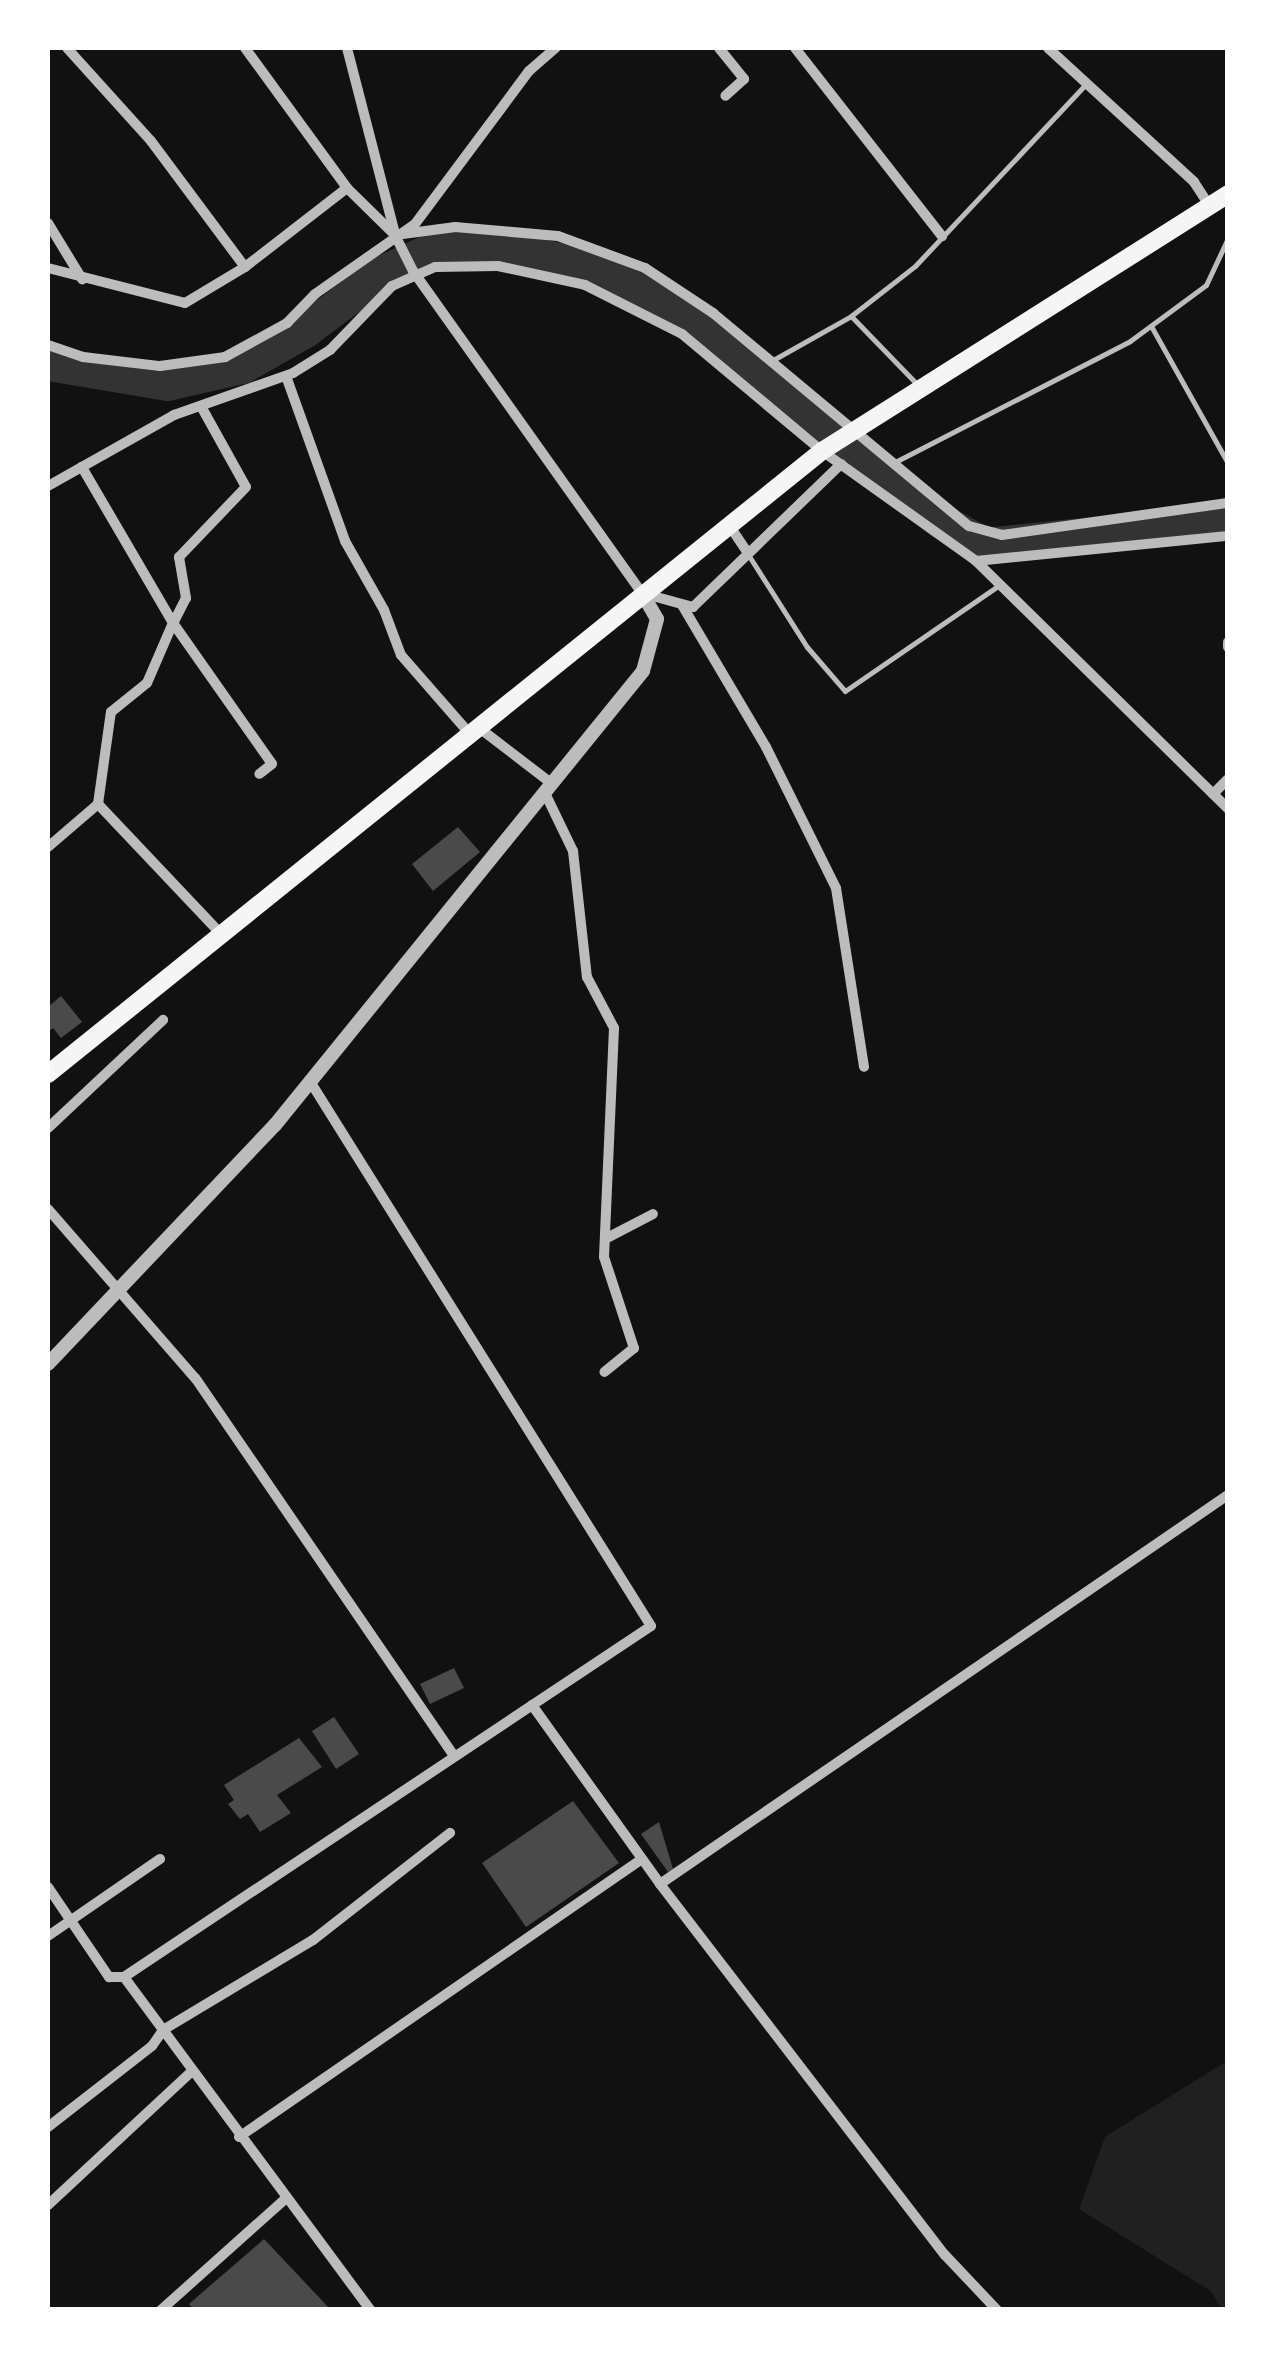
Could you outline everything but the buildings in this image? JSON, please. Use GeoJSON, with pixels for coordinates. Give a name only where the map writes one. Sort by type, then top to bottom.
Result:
{"type":"FeatureCollection","features":[{"type":"Feature","properties":{"kind":"main road"},"geometry":{"type":"LineString","coordinates":[[48,1074],[824,449],[918,385],[1228,194]]}},
{"type":"Feature","properties":{"kind":"street"},"geometry":{"type":"LineString","coordinates":[[67,48],[151,141],[245,268]]}},
{"type":"Feature","properties":{"kind":"street"},"geometry":{"type":"LineString","coordinates":[[245,48],[347,188],[398,240]]}},
{"type":"Feature","properties":{"kind":"street"},"geometry":{"type":"LineString","coordinates":[[48,1364],[311,1083],[643,671],[656,619],[642,593],[414,273],[398,240],[347,48]]}},
{"type":"Feature","properties":{"kind":"street"},"geometry":{"type":"LineString","coordinates":[[48,345],[82,357],[160,366],[225,357],[287,324],[414,224],[529,71],[556,48]]}},
{"type":"Feature","properties":{"kind":"street"},"geometry":{"type":"LineString","coordinates":[[719,48],[744,79],[725,96]]}},
{"type":"Feature","properties":{"kind":"street"},"geometry":{"type":"LineString","coordinates":[[795,48],[942,236]]}},
{"type":"Feature","properties":{"kind":"street"},"geometry":{"type":"LineString","coordinates":[[1048,48],[1194,182],[1209,205]]}},
{"type":"Feature","properties":{"kind":"street"},"geometry":{"type":"LineString","coordinates":[[48,268],[185,303],[245,268],[347,188]]}},
{"type":"Feature","properties":{"kind":"street"},"geometry":{"type":"LineString","coordinates":[[48,223],[83,280]]}},
{"type":"Feature","properties":{"kind":"street"},"geometry":{"type":"LineString","coordinates":[[398,240],[455,227],[558,236],[645,268],[771,362],[969,526],[1002,535],[1228,504]]}},
{"type":"Feature","properties":{"kind":"street"},"geometry":{"type":"LineString","coordinates":[[48,486],[174,415],[286,376],[330,350],[392,286],[414,273],[435,267],[498,266],[621,298],[682,334],[841,464],[976,561],[1228,808]]}},
{"type":"Feature","properties":{"kind":"street"},"geometry":{"type":"LineString","coordinates":[[286,376],[345,541],[384,610],[401,655],[473,730],[548,787],[573,851],[587,977],[614,1028],[604,1257],[634,1348],[604,1372]]}},
{"type":"Feature","properties":{"kind":"street"},"geometry":{"type":"LineString","coordinates":[[48,847],[98,804],[111,712],[147,683],[186,598],[178,557],[246,486],[202,408]]}},
{"type":"Feature","properties":{"kind":"street"},"geometry":{"type":"LineString","coordinates":[[642,593],[693,607],[841,464]]}},
{"type":"Feature","properties":{"kind":"street"},"geometry":{"type":"LineString","coordinates":[[82,466],[173,623],[272,764],[259,774]]}},
{"type":"Feature","properties":{"kind":"street"},"geometry":{"type":"LineString","coordinates":[[728,524],[748,553]]}},
{"type":"Feature","properties":{"kind":"street"},"geometry":{"type":"LineString","coordinates":[[976,561],[1228,536]]}},
{"type":"Feature","properties":{"kind":"street"},"geometry":{"type":"LineString","coordinates":[[682,605],[766,747],[836,888],[864,1067]]}},
{"type":"Feature","properties":{"kind":"street"},"geometry":{"type":"LineString","coordinates":[[1213,794],[1228,780]]}},
{"type":"Feature","properties":{"kind":"street"},"geometry":{"type":"LineString","coordinates":[[98,804],[220,934]]}},
{"type":"Feature","properties":{"kind":"street"},"geometry":{"type":"LineString","coordinates":[[48,1128],[163,1020]]}},
{"type":"Feature","properties":{"kind":"street"},"geometry":{"type":"LineString","coordinates":[[48,1888],[109,1977],[124,1977],[651,1626],[311,1083]]}},
{"type":"Feature","properties":{"kind":"street"},"geometry":{"type":"LineString","coordinates":[[48,1208],[120,1284],[299,1522],[454,1756]]}},
{"type":"Feature","properties":{"kind":"street"},"geometry":{"type":"LineString","coordinates":[[605,1240],[653,1214]]}},
{"type":"Feature","properties":{"kind":"street"},"geometry":{"type":"LineString","coordinates":[[660,1884],[1228,1495]]}},
{"type":"Feature","properties":{"kind":"street"},"geometry":{"type":"LineString","coordinates":[[532,1705],[660,1884],[945,2255],[997,2310]]}},
{"type":"Feature","properties":{"kind":"street"},"geometry":{"type":"LineString","coordinates":[[48,2127],[152,2046],[162,2030],[313,1940],[450,1833]]}},
{"type":"Feature","properties":{"kind":"street"},"geometry":{"type":"LineString","coordinates":[[48,1936],[160,1860]]}},
{"type":"Feature","properties":{"kind":"street"},"geometry":{"type":"LineString","coordinates":[[239,2137],[642,1860]]}},
{"type":"Feature","properties":{"kind":"street"},"geometry":{"type":"LineString","coordinates":[[124,1977],[284,2200],[370,2310]]}},
{"type":"Feature","properties":{"kind":"street"},"geometry":{"type":"LineString","coordinates":[[48,2205],[192,2071]]}},
{"type":"Feature","properties":{"kind":"street"},"geometry":{"type":"LineString","coordinates":[[160,2310],[284,2200]]}},
{"type":"Feature","properties":{"kind":"lane"},"geometry":{"type":"LineString","coordinates":[[771,362],[851,316],[942,236],[1086,84]]}},
{"type":"Feature","properties":{"kind":"lane"},"geometry":{"type":"LineString","coordinates":[[893,463],[1150,326],[1206,285],[1228,238]]}},
{"type":"Feature","properties":{"kind":"lane"},"geometry":{"type":"LineString","coordinates":[[851,316],[918,385]]}},
{"type":"Feature","properties":{"kind":"lane"},"geometry":{"type":"LineString","coordinates":[[1150,326],[1228,463]]}},
{"type":"Feature","properties":{"kind":"lane"},"geometry":{"type":"LineString","coordinates":[[748,553],[807,647],[845,691],[1000,584]]}},
{"type":"Feature","properties":{"kind":"shaded area"},"geometry":{"type":"Polygon","coordinates":[[[1227,2061],[1228,2309],[1222,2310],[1211,2291],[1079,2209],[1105,2137],[1227,2061]]]}},
{"type":"Feature","properties":{"kind":"waterway"},"geometry":{"type":"LineString","coordinates":[[48,363],[167,383],[242,366],[305,330],[381,273],[438,247],[497,248],[571,262],[662,299],[941,521],[985,545],[1228,520]]}}]}
